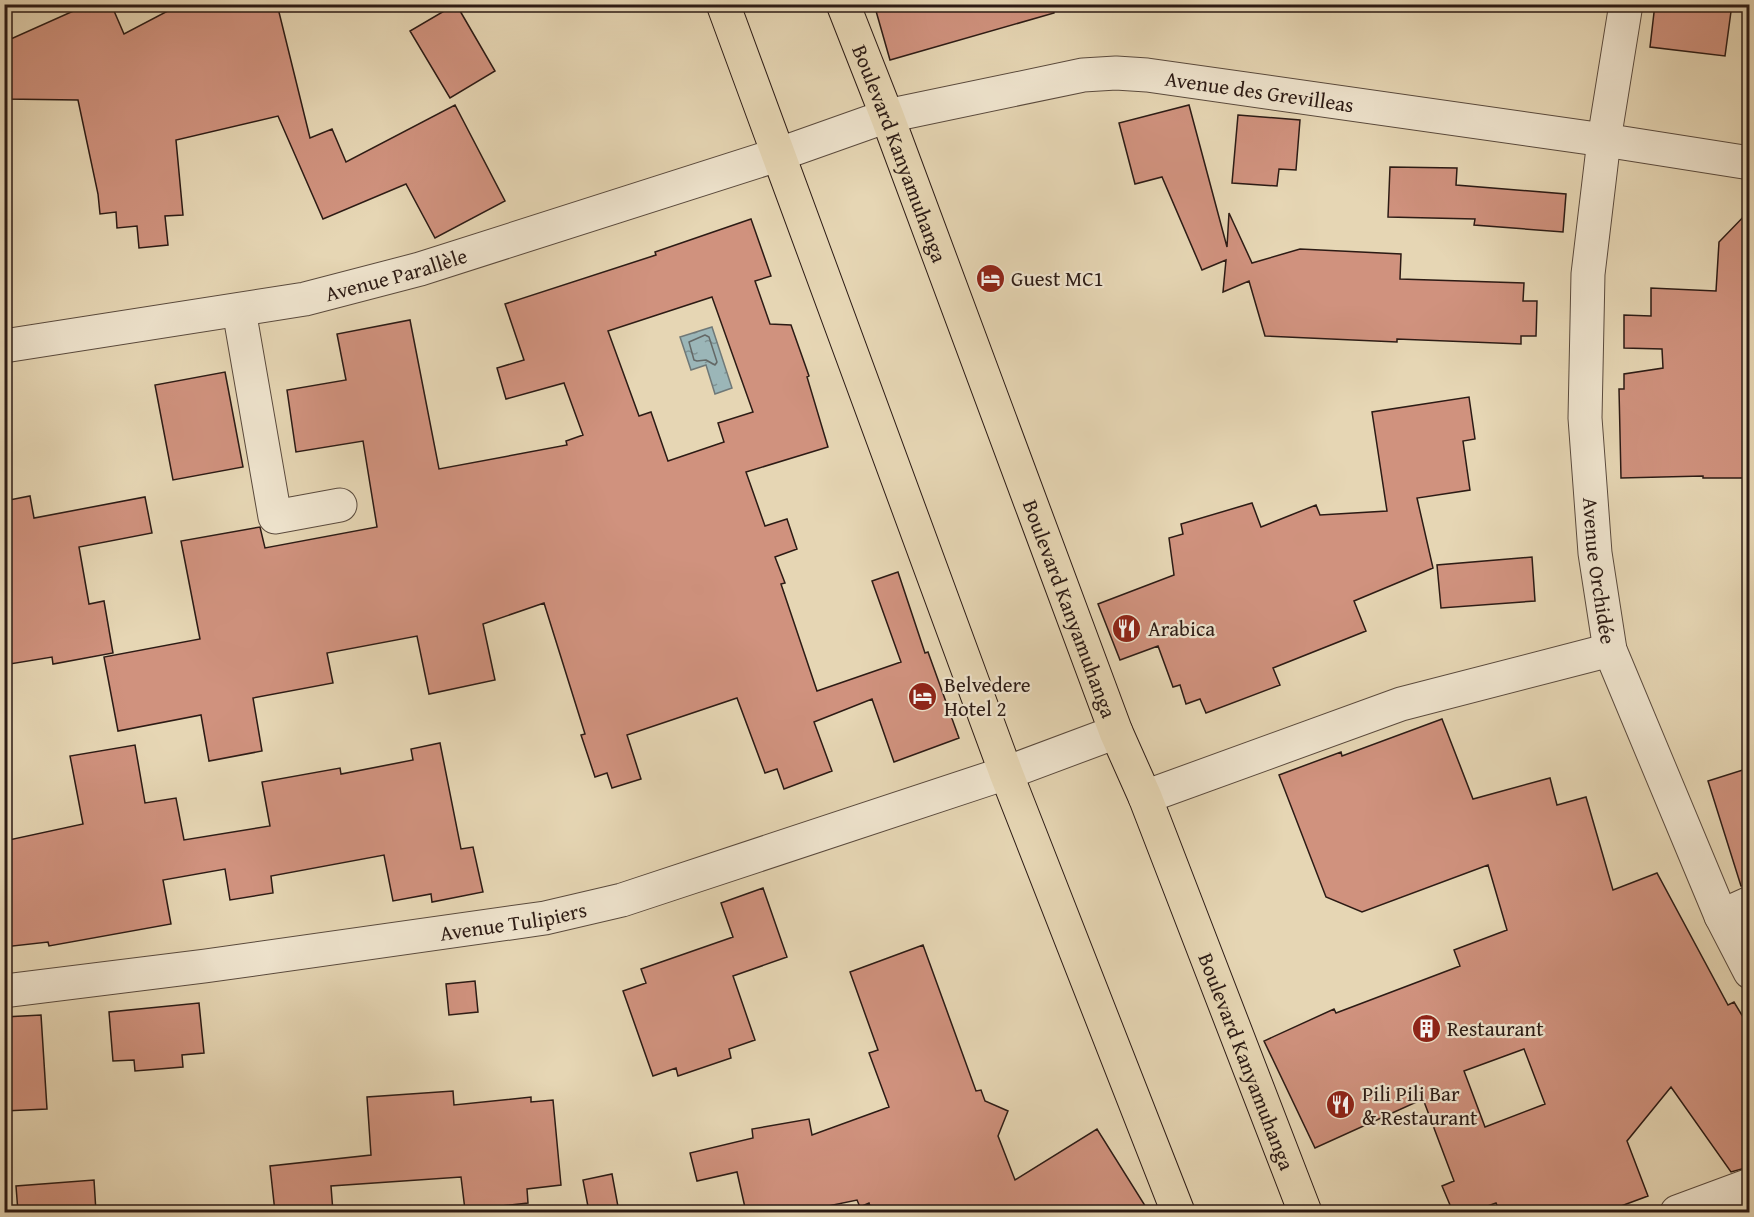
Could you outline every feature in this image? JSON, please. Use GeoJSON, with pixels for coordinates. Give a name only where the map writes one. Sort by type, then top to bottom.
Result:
{"type":"FeatureCollection","features":[{"type":"Feature","properties":{"kind":"main road"},"geometry":{"type":"LineString","coordinates":[[723,4],[1006,772],[1178,1212]]}},
{"type":"Feature","properties":{"kind":"main road","name":"Boulevard Kanyamuhanga"},"geometry":{"type":"LineString","coordinates":[[843,4],[887,116],[1116,732],[1145,796],[1305,1212]]}},
{"type":"Feature","properties":{"kind":"street","name":"Avenue Orchidée"},"geometry":{"type":"LineString","coordinates":[[1626,4],[1604,140],[1587,274],[1585,418],[1595,553],[1610,650],[1735,909],[1749,972]]}},
{"type":"Feature","properties":{"kind":"street","name":"Avenue des Grevilleas"},"geometry":{"type":"LineString","coordinates":[[777,155],[887,116],[1083,75],[1116,72],[1604,140],[1749,163]]}},
{"type":"Feature","properties":{"kind":"street","name":"Avenue Parallèle"},"geometry":{"type":"LineString","coordinates":[[4,346],[305,299],[420,269],[777,155]]}},
{"type":"Feature","properties":{"kind":"street"},"geometry":{"type":"LineString","coordinates":[[240,310],[275,517],[340,505]]}},
{"type":"Feature","properties":{"kind":"street"},"geometry":{"type":"LineString","coordinates":[[1145,796],[1401,704],[1610,650]]}},
{"type":"Feature","properties":{"kind":"street","name":"Avenue Tulipiers"},"geometry":{"type":"LineString","coordinates":[[4,991],[205,966],[545,918],[622,900],[1006,772],[1116,732]]}},
{"type":"Feature","properties":{"kind":"street"},"geometry":{"type":"LineString","coordinates":[[1677,1212],[1749,1185]]}},
{"type":"Feature","properties":{"kind":"water"},"geometry":{"type":"Polygon","coordinates":[[[712,327],[732,388],[715,394],[706,365],[691,370],[680,337],[712,327]]]}},
{"type":"Feature","properties":{"kind":"building"},"geometry":{"type":"Polygon","coordinates":[[[89,4],[111,4],[124,34],[181,4],[277,4],[310,138],[332,129],[346,162],[455,105],[505,201],[435,238],[406,184],[323,219],[278,116],[176,140],[183,215],[165,216],[168,245],[139,248],[137,226],[117,228],[116,212],[100,214],[98,194],[78,100],[4,99],[4,42],[89,4]]]}},
{"type":"Feature","properties":{"kind":"building"},"geometry":{"type":"Polygon","coordinates":[[[456,4],[495,71],[450,98],[410,31],[456,4]]]}},
{"type":"Feature","properties":{"kind":"building"},"geometry":{"type":"Polygon","coordinates":[[[874,4],[1053,4],[1054,13],[890,60],[874,4]]]}},
{"type":"Feature","properties":{"kind":"building"},"geometry":{"type":"Polygon","coordinates":[[[1655,4],[1732,4],[1725,56],[1650,47],[1655,4]]]}},
{"type":"Feature","properties":{"kind":"building"},"geometry":{"type":"Polygon","coordinates":[[[1189,105],[1227,247],[1229,213],[1252,263],[1300,249],[1401,254],[1400,279],[1524,283],[1523,301],[1537,301],[1536,336],[1521,336],[1521,344],[1397,339],[1397,342],[1265,336],[1249,281],[1223,292],[1226,260],[1202,270],[1162,177],[1135,184],[1119,123],[1189,105]]]}},
{"type":"Feature","properties":{"kind":"building"},"geometry":{"type":"Polygon","coordinates":[[[1238,115],[1300,120],[1296,170],[1279,169],[1277,186],[1232,183],[1238,115]]]}},
{"type":"Feature","properties":{"kind":"building"},"geometry":{"type":"Polygon","coordinates":[[[1390,167],[1457,168],[1456,185],[1566,194],[1563,232],[1474,225],[1475,219],[1388,217],[1390,167]]]}},
{"type":"Feature","properties":{"kind":"building"},"geometry":{"type":"Polygon","coordinates":[[[1749,211],[1749,478],[1703,478],[1703,476],[1621,478],[1619,389],[1624,389],[1624,374],[1663,368],[1662,349],[1624,348],[1624,315],[1651,316],[1651,288],[1716,291],[1719,242],[1749,211]]]}},
{"type":"Feature","properties":{"kind":"building"},"geometry":{"type":"Polygon","coordinates":[[[751,219],[771,276],[755,281],[770,324],[791,325],[809,376],[807,377],[828,447],[746,472],[765,526],[787,519],[797,549],[775,557],[785,583],[781,584],[817,691],[901,662],[872,581],[898,572],[925,653],[928,652],[959,738],[894,762],[872,699],[814,722],[832,771],[784,789],[777,769],[765,773],[737,698],[627,735],[641,779],[612,788],[607,773],[595,777],[581,735],[585,734],[544,603],[483,624],[495,680],[429,694],[417,636],[327,653],[333,683],[253,698],[262,751],[209,761],[201,715],[118,731],[104,657],[200,639],[181,541],[260,527],[265,548],[377,527],[363,441],[296,452],[287,390],[346,380],[337,334],[410,320],[439,469],[567,445],[566,441],[583,435],[564,383],[506,399],[497,368],[524,360],[505,304],[656,255],[655,252],[751,219]],[[712,297],[608,331],[639,416],[651,412],[668,461],[724,442],[718,423],[753,412],[712,297]]]}},
{"type":"Feature","properties":{"kind":"building"},"geometry":{"type":"Polygon","coordinates":[[[225,372],[243,467],[173,480],[155,385],[225,372]]]}},
{"type":"Feature","properties":{"kind":"building"},"geometry":{"type":"Polygon","coordinates":[[[1469,397],[1475,439],[1463,441],[1470,490],[1417,498],[1433,568],[1354,601],[1366,631],[1273,668],[1280,685],[1206,713],[1200,699],[1186,704],[1180,685],[1173,687],[1158,646],[1120,660],[1098,604],[1174,575],[1169,538],[1183,534],[1181,524],[1252,503],[1261,527],[1316,505],[1320,515],[1387,511],[1372,412],[1469,397]]]}},
{"type":"Feature","properties":{"kind":"building"},"geometry":{"type":"Polygon","coordinates":[[[30,496],[34,518],[145,497],[152,533],[79,547],[89,604],[104,601],[113,653],[53,664],[52,657],[10,664],[4,629],[4,501],[30,496]]]}},
{"type":"Feature","properties":{"kind":"building"},"geometry":{"type":"Polygon","coordinates":[[[1532,557],[1535,601],[1441,608],[1437,565],[1532,557]]]}},
{"type":"Feature","properties":{"kind":"building"},"geometry":{"type":"Polygon","coordinates":[[[1442,719],[1473,799],[1550,778],[1557,805],[1586,797],[1613,890],[1657,873],[1728,1005],[1734,1002],[1749,1027],[1749,1167],[1731,1172],[1671,1087],[1627,1141],[1648,1196],[1605,1212],[1500,1212],[1496,1203],[1471,1212],[1453,1212],[1442,1186],[1454,1181],[1423,1099],[1315,1148],[1264,1041],[1334,1009],[1336,1013],[1460,966],[1454,950],[1507,930],[1488,865],[1362,912],[1326,897],[1279,775],[1341,752],[1342,756],[1442,719]],[[1524,1049],[1464,1071],[1485,1127],[1545,1104],[1524,1049]]]}},
{"type":"Feature","properties":{"kind":"building"},"geometry":{"type":"Polygon","coordinates":[[[440,743],[461,849],[473,847],[483,892],[432,902],[431,894],[393,901],[384,855],[271,876],[273,893],[230,900],[225,869],[163,880],[171,924],[49,946],[48,942],[4,947],[4,841],[83,824],[70,756],[135,745],[145,803],[176,798],[184,840],[270,826],[262,782],[340,768],[341,774],[413,760],[411,749],[440,743]]]}},
{"type":"Feature","properties":{"kind":"building"},"geometry":{"type":"Polygon","coordinates":[[[1749,768],[1749,885],[1741,886],[1708,781],[1749,768]]]}},
{"type":"Feature","properties":{"kind":"building"},"geometry":{"type":"Polygon","coordinates":[[[763,888],[787,957],[733,976],[755,1040],[729,1049],[731,1058],[678,1076],[676,1068],[653,1076],[623,991],[646,983],[641,969],[733,937],[721,903],[763,888]]]}},
{"type":"Feature","properties":{"kind":"building"},"geometry":{"type":"Polygon","coordinates":[[[923,945],[976,1091],[981,1090],[985,1101],[1008,1111],[998,1136],[1015,1180],[1097,1129],[1149,1212],[872,1212],[869,1203],[860,1207],[857,1200],[799,1212],[746,1212],[737,1172],[697,1181],[690,1153],[753,1138],[752,1129],[809,1119],[812,1135],[889,1107],[869,1053],[878,1050],[850,972],[923,945]]]}},
{"type":"Feature","properties":{"kind":"building"},"geometry":{"type":"Polygon","coordinates":[[[475,981],[478,1012],[449,1015],[446,984],[475,981]]]}},
{"type":"Feature","properties":{"kind":"building"},"geometry":{"type":"Polygon","coordinates":[[[199,1003],[204,1053],[182,1055],[183,1067],[135,1071],[134,1060],[113,1061],[109,1012],[199,1003]]]}},
{"type":"Feature","properties":{"kind":"building"},"geometry":{"type":"Polygon","coordinates":[[[41,1015],[47,1109],[4,1111],[4,1017],[41,1015]]]}},
{"type":"Feature","properties":{"kind":"building"},"geometry":{"type":"Polygon","coordinates":[[[453,1091],[454,1105],[531,1097],[531,1102],[553,1100],[561,1185],[527,1189],[528,1203],[465,1210],[461,1177],[331,1186],[333,1212],[275,1212],[270,1166],[371,1155],[367,1097],[453,1091]]]}},
{"type":"Feature","properties":{"kind":"building"},"geometry":{"type":"Polygon","coordinates":[[[612,1174],[619,1212],[589,1212],[583,1180],[612,1174]]]}},
{"type":"Feature","properties":{"kind":"building"},"geometry":{"type":"Polygon","coordinates":[[[94,1180],[96,1212],[18,1212],[16,1186],[94,1180]]]}},
{"type":"Feature","properties":{"kind":"place","name":"Guest MC1"},"geometry":{"type":"Point","coordinates":[990,278]}},
{"type":"Feature","properties":{"kind":"place","name":"Arabica"},"geometry":{"type":"Point","coordinates":[1127,628]}},
{"type":"Feature","properties":{"kind":"place","name":"Belvedere Hotel 2"},"geometry":{"type":"Point","coordinates":[923,696]}},
{"type":"Feature","properties":{"kind":"place","name":"Restaurant"},"geometry":{"type":"Point","coordinates":[1426,1028]}},
{"type":"Feature","properties":{"kind":"place","name":"Pili Pili Bar & Restaurant"},"geometry":{"type":"Point","coordinates":[1341,1105]}}]}
